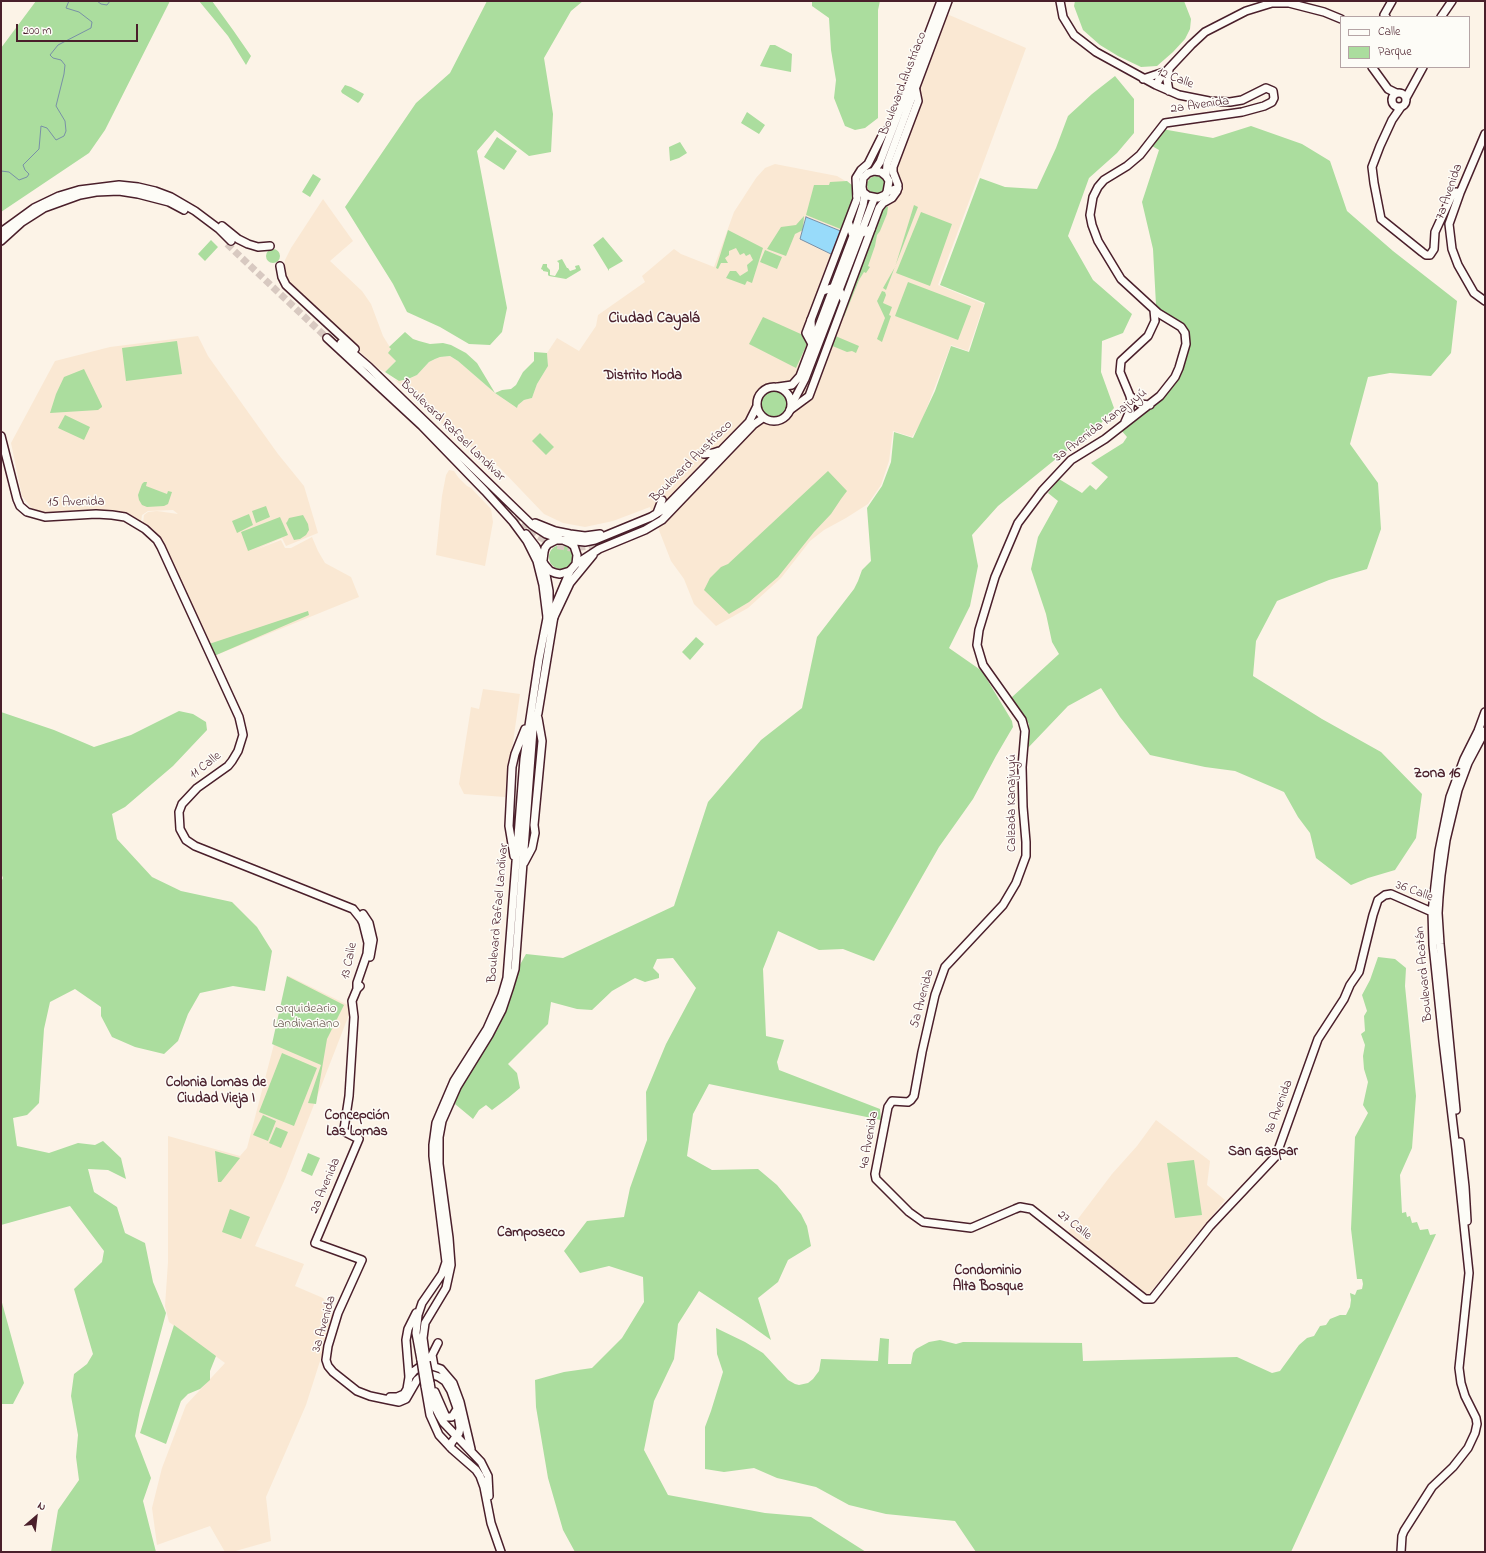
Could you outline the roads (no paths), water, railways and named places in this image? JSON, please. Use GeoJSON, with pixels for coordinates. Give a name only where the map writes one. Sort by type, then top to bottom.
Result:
{"type":"FeatureCollection","features":[{"type":"Feature","properties":{"kind":"main road","name":"Boulevard Austríaco"},"geometry":{"type":"LineString","coordinates":[[874,171],[879,162],[941,1]]}},
{"type":"Feature","properties":{"kind":"main road","name":"Boulevard Austríaco"},"geometry":{"type":"LineString","coordinates":[[886,176],[887,164],[948,1]]}},
{"type":"Feature","properties":{"kind":"main road","name":"12 Calle"},"geometry":{"type":"LineString","coordinates":[[1060,1],[1062,17],[1069,29],[1096,52],[1143,79],[1169,91],[1194,99],[1230,102],[1246,99],[1265,88],[1269,88],[1273,91]]}},
{"type":"Feature","properties":{"kind":"main road","name":"12 Calle"},"geometry":{"type":"LineString","coordinates":[[1065,1],[1066,18],[1070,28],[1078,37]]}},
{"type":"Feature","properties":{"kind":"main road"},"geometry":{"type":"LineString","coordinates":[[1385,16],[1392,1]]}},
{"type":"Feature","properties":{"kind":"main road"},"geometry":{"type":"LineString","coordinates":[[1442,16],[1452,1]]}},
{"type":"Feature","properties":{"kind":"main road"},"geometry":{"type":"LineString","coordinates":[[1158,86],[1160,78],[1205,32],[1239,14],[1274,3],[1292,3],[1330,14],[1340,19]]}},
{"type":"Feature","properties":{"kind":"main road"},"geometry":{"type":"LineString","coordinates":[[1373,68],[1383,88],[1396,94],[1404,94],[1406,98]]}},
{"type":"Feature","properties":{"kind":"main road"},"geometry":{"type":"LineString","coordinates":[[1419,75],[1406,89],[1396,94],[1392,102],[1398,106],[1405,104],[1406,98],[1419,75],[1422,68]]}},
{"type":"Feature","properties":{"kind":"main road"},"geometry":{"type":"LineString","coordinates":[[1143,79],[1169,69]]}},
{"type":"Feature","properties":{"kind":"main road"},"geometry":{"type":"LineString","coordinates":[[1169,69],[1167,80],[1169,91]]}},
{"type":"Feature","properties":{"kind":"main road"},"geometry":{"type":"LineString","coordinates":[[791,408],[809,396],[880,205],[894,196],[898,188],[893,167],[918,101],[915,86]]}},
{"type":"Feature","properties":{"kind":"main road","name":"2a Avenida"},"geometry":{"type":"LineString","coordinates":[[1153,309],[1121,279],[1098,241],[1090,216],[1092,199],[1095,192],[1104,180],[1127,166],[1140,155],[1165,123],[1255,109],[1272,102],[1274,97],[1273,91]]}},
{"type":"Feature","properties":{"kind":"main road"},"geometry":{"type":"LineString","coordinates":[[1398,106],[1372,167],[1381,219],[1422,252],[1429,255],[1434,249],[1435,232],[1452,195],[1455,192],[1460,193]]}},
{"type":"Feature","properties":{"kind":"main road"},"geometry":{"type":"LineString","coordinates":[[857,196],[856,178],[861,170],[868,164],[883,134],[893,125]]}},
{"type":"Feature","properties":{"kind":"main road","name":"7a Avenida"},"geometry":{"type":"LineString","coordinates":[[1485,134],[1460,193],[1449,224],[1455,259],[1470,287],[1477,296],[1485,301]]}},
{"type":"Feature","properties":{"kind":"main road"},"geometry":{"type":"LineString","coordinates":[[856,235],[865,194],[862,187],[862,180],[865,175],[874,171],[880,172],[886,176],[889,185],[887,192]]}},
{"type":"Feature","properties":{"kind":"main road"},"geometry":{"type":"LineString","coordinates":[[1,232],[34,208],[59,196],[79,190],[119,185],[138,187],[179,199],[201,210],[243,242],[251,246],[270,246]]}},
{"type":"Feature","properties":{"kind":"main road"},"geometry":{"type":"LineString","coordinates":[[812,344],[806,333],[849,224],[857,196],[862,187]]}},
{"type":"Feature","properties":{"kind":"main road"},"geometry":{"type":"LineString","coordinates":[[865,194],[874,199],[882,197],[887,192],[898,188]]}},
{"type":"Feature","properties":{"kind":"main road"},"geometry":{"type":"LineString","coordinates":[[1,241],[22,222],[44,208],[80,195],[113,191],[146,195],[177,206],[207,225],[229,242],[219,229],[195,211],[171,197]]}},
{"type":"Feature","properties":{"kind":"main road"},"geometry":{"type":"LineString","coordinates":[[836,288],[800,376],[796,382],[787,387],[773,387],[764,390],[758,398],[758,410],[763,418],[771,421],[779,421],[786,417],[791,408],[805,379],[856,235],[874,199]]}},
{"type":"Feature","properties":{"kind":"main road"},"geometry":{"type":"LineString","coordinates":[[849,224],[856,235]]}},
{"type":"Feature","properties":{"kind":"main road"},"geometry":{"type":"LineString","coordinates":[[856,235],[871,229]]}},
{"type":"Feature","properties":{"kind":"main road"},"geometry":{"type":"LineString","coordinates":[[280,266],[282,277],[286,285],[369,363],[372,370]]}},
{"type":"Feature","properties":{"kind":"main road"},"geometry":{"type":"LineString","coordinates":[[836,288],[844,300]]}},
{"type":"Feature","properties":{"kind":"main road"},"geometry":{"type":"LineString","coordinates":[[823,291],[836,288]]}},
{"type":"Feature","properties":{"kind":"main road"},"geometry":{"type":"LineString","coordinates":[[1153,309],[1156,318],[1155,322]]}},
{"type":"Feature","properties":{"kind":"main road","name":"3a Avenida Kanajuyú"},"geometry":{"type":"LineString","coordinates":[[1022,720],[983,665],[978,653],[977,635],[986,602],[1015,528],[1042,491],[1072,460],[1105,439],[1150,405],[1169,386],[1175,377],[1186,344],[1185,333],[1182,327],[1163,318],[1153,309]]}},
{"type":"Feature","properties":{"kind":"main road"},"geometry":{"type":"LineString","coordinates":[[1125,423],[1130,410],[1130,396],[1120,370],[1121,361],[1146,339],[1155,322],[1159,318],[1163,318]]}},
{"type":"Feature","properties":{"kind":"main road"},"geometry":{"type":"LineString","coordinates":[[811,320],[812,344]]}},
{"type":"Feature","properties":{"kind":"main road","name":"Boulevard Rafael Landívar"},"geometry":{"type":"LineString","coordinates":[[485,491],[422,426],[329,336],[372,370],[526,520],[538,530],[563,540]]}},
{"type":"Feature","properties":{"kind":"main road"},"geometry":{"type":"LineString","coordinates":[[778,388],[785,391],[789,396],[791,408]]}},
{"type":"Feature","properties":{"kind":"main road"},"geometry":{"type":"LineString","coordinates":[[1130,396],[1138,402],[1150,405]]}},
{"type":"Feature","properties":{"kind":"main road","name":"Boulevard Austríaco"},"geometry":{"type":"LineString","coordinates":[[563,540],[585,542],[595,540],[657,513],[671,503],[749,422],[757,406]]}},
{"type":"Feature","properties":{"kind":"main road","name":"Boulevard Austríaco"},"geometry":{"type":"LineString","coordinates":[[576,564],[596,551],[645,530],[662,520],[752,425],[763,418]]}},
{"type":"Feature","properties":{"kind":"main road","name":"15 Avenida"},"geometry":{"type":"LineString","coordinates":[[1,436],[9,463],[14,492],[20,506],[27,512],[45,517],[82,514],[112,515],[135,522]]}},
{"type":"Feature","properties":{"kind":"main road"},"geometry":{"type":"LineString","coordinates":[[704,454],[713,453],[724,448]]}},
{"type":"Feature","properties":{"kind":"main road"},"geometry":{"type":"LineString","coordinates":[[720,458],[720,470]]}},
{"type":"Feature","properties":{"kind":"main road"},"geometry":{"type":"LineString","coordinates":[[485,491],[507,509]]}},
{"type":"Feature","properties":{"kind":"main road"},"geometry":{"type":"LineString","coordinates":[[485,491],[513,522],[527,541],[537,561],[550,618]]}},
{"type":"Feature","properties":{"kind":"main road"},"geometry":{"type":"LineString","coordinates":[[657,513],[662,500]]}},
{"type":"Feature","properties":{"kind":"main road"},"geometry":{"type":"LineString","coordinates":[[649,523],[675,507]]}},
{"type":"Feature","properties":{"kind":"main road"},"geometry":{"type":"LineString","coordinates":[[523,516],[540,526],[563,533],[585,536],[613,532]]}},
{"type":"Feature","properties":{"kind":"main road"},"geometry":{"type":"LineString","coordinates":[[662,520],[670,520]]}},
{"type":"Feature","properties":{"kind":"main road","name":"11 Calle"},"geometry":{"type":"LineString","coordinates":[[135,522],[150,533],[161,547],[239,717],[243,735],[238,751],[228,766],[197,788],[182,804],[179,812],[179,825],[182,834],[186,840],[195,846],[353,909],[358,915]]}},
{"type":"Feature","properties":{"kind":"main road"},"geometry":{"type":"LineString","coordinates":[[513,522],[530,538],[544,562],[550,571],[560,574],[570,571],[576,564],[576,550],[570,542],[563,540],[552,542],[548,544],[544,552],[544,562]]}},
{"type":"Feature","properties":{"kind":"main road"},"geometry":{"type":"LineString","coordinates":[[585,565],[602,552],[630,541]]}},
{"type":"Feature","properties":{"kind":"main road"},"geometry":{"type":"LineString","coordinates":[[550,618],[570,584],[596,551]]}},
{"type":"Feature","properties":{"kind":"main road","name":"Boulevard Rafael Landívar"},"geometry":{"type":"LineString","coordinates":[[467,1441],[457,1436],[439,1415],[434,1405],[422,1362],[416,1320],[422,1304],[437,1283],[446,1262],[433,1156],[435,1127],[452,1085],[487,1029],[502,995],[508,966],[534,730],[538,714],[550,618],[549,591],[544,562]]}},
{"type":"Feature","properties":{"kind":"main road","name":"Boulevard Rafael Landívar"},"geometry":{"type":"LineString","coordinates":[[522,833],[524,759],[536,682],[550,618],[570,571]]}},
{"type":"Feature","properties":{"kind":"main road"},"geometry":{"type":"LineString","coordinates":[[519,864],[509,826],[514,758],[524,734],[530,696],[536,682]]}},
{"type":"Feature","properties":{"kind":"main road","name":"Boulevard Acatán"},"geometry":{"type":"LineString","coordinates":[[1401,1552],[1402,1536],[1404,1531],[1430,1490],[1468,1448],[1476,1431],[1476,1418],[1461,1383],[1459,1368],[1469,1286],[1465,1241],[1467,1219],[1466,1191],[1449,1049],[1435,912],[1439,851],[1450,797],[1464,759],[1478,731],[1485,712]]}},
{"type":"Feature","properties":{"kind":"main road"},"geometry":{"type":"LineString","coordinates":[[519,864],[533,844],[535,833],[534,825],[542,741],[538,714]]}},
{"type":"Feature","properties":{"kind":"main road","name":"Calzada Kanajuyú"},"geometry":{"type":"LineString","coordinates":[[995,913],[1006,901],[1016,884],[1026,856],[1022,767],[1026,737],[1022,720]]}},
{"type":"Feature","properties":{"kind":"main road","name":"Boulevard Acatán"},"geometry":{"type":"LineString","coordinates":[[1435,912],[1446,840],[1458,790],[1468,763],[1485,731]]}},
{"type":"Feature","properties":{"kind":"main road"},"geometry":{"type":"LineString","coordinates":[[509,826],[514,832],[522,833],[530,831],[534,825]]}},
{"type":"Feature","properties":{"kind":"main road","name":"Boulevard Rafael Landívar"},"geometry":{"type":"LineString","coordinates":[[422,1362],[425,1323],[445,1290],[451,1265],[439,1164],[439,1137],[442,1121],[457,1087],[496,1023],[509,989],[516,956],[519,864]]}},
{"type":"Feature","properties":{"kind":"main road","name":"36 Calle"},"geometry":{"type":"LineString","coordinates":[[1383,896],[1388,894],[1394,895],[1435,912]]}},
{"type":"Feature","properties":{"kind":"main road","name":"9a Avenida"},"geometry":{"type":"LineString","coordinates":[[1153,1298],[1210,1226],[1276,1156],[1318,1039],[1344,999],[1350,985],[1359,972],[1376,906],[1378,900],[1383,896]]}},
{"type":"Feature","properties":{"kind":"main road","name":"13 Calle"},"geometry":{"type":"LineString","coordinates":[[353,909],[363,914],[369,924],[373,940],[371,956],[361,985],[352,1001],[354,1017],[349,1096],[344,1129],[345,1132],[360,1139]]}},
{"type":"Feature","properties":{"kind":"main road","name":"5a Avenida"},"geometry":{"type":"LineString","coordinates":[[902,1101],[910,1101],[914,1095],[935,995],[945,967],[995,913]]}},
{"type":"Feature","properties":{"kind":"main road","name":"13 Calle"},"geometry":{"type":"LineString","coordinates":[[357,990],[357,983],[368,948],[366,931],[358,915]]}},
{"type":"Feature","properties":{"kind":"main road","name":"4a Avenida"},"geometry":{"type":"LineString","coordinates":[[902,1101],[892,1101],[888,1107],[875,1174],[876,1179],[908,1212],[923,1222],[971,1228]]}},
{"type":"Feature","properties":{"kind":"main road","name":"2a Avenida"},"geometry":{"type":"LineString","coordinates":[[360,1139],[315,1243],[362,1260]]}},
{"type":"Feature","properties":{"kind":"main road","name":"27 Calle"},"geometry":{"type":"LineString","coordinates":[[971,1228],[1020,1207],[1031,1209],[1145,1299],[1150,1300],[1153,1298]]}},
{"type":"Feature","properties":{"kind":"main road","name":"3a Avenida"},"geometry":{"type":"LineString","coordinates":[[359,1390],[333,1372],[328,1366],[326,1355],[338,1313],[362,1260]]}},
{"type":"Feature","properties":{"kind":"main road"},"geometry":{"type":"LineString","coordinates":[[359,1390],[390,1397],[397,1397],[406,1392],[409,1377],[406,1335],[410,1322],[422,1304]]}},
{"type":"Feature","properties":{"kind":"main road"},"geometry":{"type":"LineString","coordinates":[[438,1343],[432,1355],[435,1367],[454,1383],[460,1402],[467,1441],[472,1451],[481,1462],[488,1476],[489,1512],[496,1541],[501,1552]]}},
{"type":"Feature","properties":{"kind":"main road"},"geometry":{"type":"LineString","coordinates":[[409,1377],[422,1362]]}},
{"type":"Feature","properties":{"kind":"main road"},"geometry":{"type":"LineString","coordinates":[[433,1375],[445,1381],[451,1391],[457,1408],[460,1428],[457,1436],[452,1442],[453,1449],[461,1449],[467,1441]]}},
{"type":"Feature","properties":{"kind":"main road"},"geometry":{"type":"LineString","coordinates":[[359,1390],[389,1400],[403,1401],[409,1397],[417,1380],[422,1376]]}},
{"type":"Feature","properties":{"kind":"main road"},"geometry":{"type":"LineString","coordinates":[[428,1385],[435,1393],[446,1417],[450,1418],[453,1416],[457,1408]]}},
{"type":"Feature","properties":{"kind":"main road","name":"Boulevard Rafael Landívar"},"geometry":{"type":"LineString","coordinates":[[428,1385],[430,1415],[434,1426],[439,1435],[478,1473],[484,1487],[489,1512]]}},
{"type":"Feature","properties":{"kind":"water"},"geometry":{"type":"Polygon","coordinates":[[[806,217],[843,232],[833,255],[800,239],[806,217]]]}},
{"type":"Feature","properties":{"kind":"waterway"},"geometry":{"type":"LineString","coordinates":[[1,171],[9,172],[19,180],[27,177],[29,174],[23,165],[39,149],[41,126],[47,128],[56,140],[64,136],[66,131],[65,121],[56,106],[65,65],[61,60],[53,58],[50,55],[58,45],[91,28],[92,22],[79,12],[66,8],[69,1]]}},
{"type":"Feature","properties":{"kind":"waterway"},"geometry":{"type":"LineString","coordinates":[[97,1],[101,4],[107,5],[110,1]]}},
{"type":"Feature","properties":{"kind":"tunnel"},"geometry":{"type":"LineString","coordinates":[[227,244],[327,338]]}},
{"type":"Feature","properties":{"kind":"tunnel"},"geometry":{"type":"LineString","coordinates":[[507,509],[538,536],[554,545],[571,548],[591,546],[649,523]]}},
{"type":"Feature","properties":{"kind":"district","name":"Ciudad Cayalá"},"geometry":{"type":"Point","coordinates":[654,320]}},
{"type":"Feature","properties":{"kind":"district","name":"Distrito Moda"},"geometry":{"type":"Point","coordinates":[643,377]}},
{"type":"Feature","properties":{"kind":"district","name":"Zona 16"},"geometry":{"type":"Point","coordinates":[1437,775]}},
{"type":"Feature","properties":{"kind":"district","name":"Colonia Lomas de Ciudad Vieja I"},"geometry":{"type":"Point","coordinates":[216,1092]}},
{"type":"Feature","properties":{"kind":"district","name":"Concepción Las Lomas"},"geometry":{"type":"Point","coordinates":[357,1126]}},
{"type":"Feature","properties":{"kind":"district","name":"San Gaspar"},"geometry":{"type":"Point","coordinates":[1263,1153]}},
{"type":"Feature","properties":{"kind":"district","name":"Camposeco"},"geometry":{"type":"Point","coordinates":[531,1234]}},
{"type":"Feature","properties":{"kind":"district","name":"Condominio Alta Bosque"},"geometry":{"type":"Point","coordinates":[988,1280]}},
{"type":"Feature","properties":{"kind":"park label","name":"Orquideario Landivariano"},"geometry":{"type":"Point","coordinates":[306,1018]}}]}
